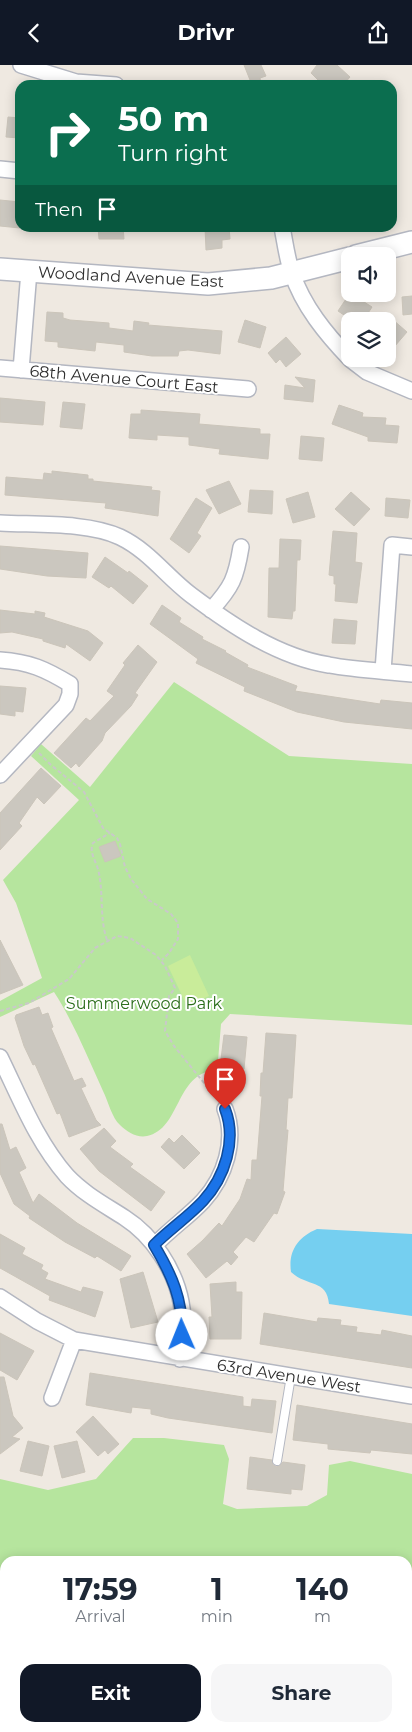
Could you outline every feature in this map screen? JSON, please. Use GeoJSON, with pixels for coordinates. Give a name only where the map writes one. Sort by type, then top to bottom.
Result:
{"type":"FeatureCollection","features":[{"type":"Feature","properties":{"kind":"street"},"geometry":{"type":"LineString","coordinates":[[21,65],[70,80]]}},
{"type":"Feature","properties":{"kind":"street"},"geometry":{"type":"LineString","coordinates":[[0,169],[15,170]]}},
{"type":"Feature","properties":{"kind":"street"},"geometry":{"type":"LineString","coordinates":[[283,232],[292,273],[314,316],[341,350]]}},
{"type":"Feature","properties":{"kind":"street"},"geometry":{"type":"LineString","coordinates":[[392,247],[412,242]]}},
{"type":"Feature","properties":{"kind":"street","name":"Woodland Avenue East"},"geometry":{"type":"LineString","coordinates":[[0,269],[208,283],[239,283],[292,273],[341,260]]}},
{"type":"Feature","properties":{"kind":"street"},"geometry":{"type":"LineString","coordinates":[[21,370],[30,271]]}},
{"type":"Feature","properties":{"kind":"street"},"geometry":{"type":"LineString","coordinates":[[360,367],[367,372],[412,391]]}},
{"type":"Feature","properties":{"kind":"street","name":"68th Avenue Court East"},"geometry":{"type":"LineString","coordinates":[[0,368],[248,389]]}},
{"type":"Feature","properties":{"kind":"street"},"geometry":{"type":"LineString","coordinates":[[0,523],[90,529],[120,537],[146,553],[177,585],[211,611],[232,625],[298,656],[327,665],[412,674]]}},
{"type":"Feature","properties":{"kind":"street"},"geometry":{"type":"LineString","coordinates":[[383,671],[392,545],[412,547]]}},
{"type":"Feature","properties":{"kind":"street"},"geometry":{"type":"LineString","coordinates":[[211,611],[229,591],[237,573],[241,547]]}},
{"type":"Feature","properties":{"kind":"street"},"geometry":{"type":"LineString","coordinates":[[0,660],[19,661],[41,667],[70,684],[70,694],[66,705],[0,775]]}},
{"type":"Feature","properties":{"kind":"street"},"geometry":{"type":"LineString","coordinates":[[0,1057],[37,1135],[55,1161],[82,1189],[127,1219],[154,1245],[170,1273],[181,1302],[183,1319],[180,1359]]}},
{"type":"Feature","properties":{"kind":"street"},"geometry":{"type":"LineString","coordinates":[[154,1245],[203,1201],[221,1172],[230,1141],[230,1122],[225,1109]]}},
{"type":"Feature","properties":{"kind":"street","name":"63rd Avenue West"},"geometry":{"type":"LineString","coordinates":[[0,1297],[37,1321],[74,1340],[412,1396]]}},
{"type":"Feature","properties":{"kind":"street"},"geometry":{"type":"LineString","coordinates":[[52,1398],[74,1340]]}},
{"type":"Feature","properties":{"kind":"lane"},"geometry":{"type":"LineString","coordinates":[[277,1461],[291,1376]]}},
{"type":"Feature","properties":{"kind":"path"},"geometry":{"type":"LineString","coordinates":[[29,745],[84,792],[103,828],[120,844],[125,867],[139,890],[152,903],[171,914],[178,923],[178,939],[162,960]]}},
{"type":"Feature","properties":{"kind":"path"},"geometry":{"type":"LineString","coordinates":[[107,940],[101,911],[100,877],[91,848],[93,843],[110,833]]}},
{"type":"Feature","properties":{"kind":"path"},"geometry":{"type":"LineString","coordinates":[[0,1011],[29,1003],[69,979],[95,948],[107,940],[116,936],[130,939],[162,960],[175,988],[169,996],[165,1031],[225,1109]]}},
{"type":"Feature","properties":{"kind":"green space","name":"Summerwood Park"},"geometry":{"type":"Polygon","coordinates":[[[174,682],[289,756],[412,764],[412,1025],[230,1014],[221,1024],[218,1061],[216,1061],[215,1070],[202,1074],[192,1081],[166,1123],[158,1131],[143,1136],[129,1132],[115,1118],[68,1016],[54,992],[0,1017],[0,1001],[42,978],[16,903],[3,880],[79,800],[31,756],[41,744],[90,787],[174,682]]]}},
{"type":"Feature","properties":{"kind":"green space"},"geometry":{"type":"Polygon","coordinates":[[[190,955],[209,996],[187,1006],[168,966],[190,955]]]}},
{"type":"Feature","properties":{"kind":"green space"},"geometry":{"type":"Polygon","coordinates":[[[133,1438],[164,1438],[224,1445],[229,1459],[223,1504],[237,1509],[307,1506],[327,1495],[329,1465],[350,1461],[412,1474],[412,1556],[0,1556],[0,1479],[48,1490],[96,1479],[133,1438]]]}},
{"type":"Feature","properties":{"kind":"water"},"geometry":{"type":"Polygon","coordinates":[[[317,1229],[412,1234],[412,1316],[329,1304],[327,1296],[320,1287],[297,1277],[291,1272],[291,1258],[296,1246],[304,1236],[317,1229]]]}},
{"type":"Feature","properties":{"kind":"building"},"geometry":{"type":"Polygon","coordinates":[[[244,65],[261,65],[266,76],[260,78],[260,80],[250,80],[244,65]]]}},
{"type":"Feature","properties":{"kind":"building"},"geometry":{"type":"Polygon","coordinates":[[[317,65],[337,65],[350,77],[347,80],[318,80],[311,73],[317,65]]]}},
{"type":"Feature","properties":{"kind":"building"},"geometry":{"type":"Polygon","coordinates":[[[8,117],[15,118],[15,138],[6,137],[8,117]]]}},
{"type":"Feature","properties":{"kind":"building"},"geometry":{"type":"Polygon","coordinates":[[[0,200],[15,202],[15,228],[0,226],[0,200]]]}},
{"type":"Feature","properties":{"kind":"building"},"geometry":{"type":"Polygon","coordinates":[[[98,232],[123,232],[124,239],[99,239],[98,232]]]}},
{"type":"Feature","properties":{"kind":"building"},"geometry":{"type":"Polygon","coordinates":[[[205,232],[229,232],[230,239],[222,240],[222,248],[206,250],[205,232]]]}},
{"type":"Feature","properties":{"kind":"building"},"geometry":{"type":"Polygon","coordinates":[[[412,296],[412,314],[403,315],[402,297],[412,296]]]}},
{"type":"Feature","properties":{"kind":"building"},"geometry":{"type":"Polygon","coordinates":[[[344,302],[364,302],[372,307],[369,312],[341,313],[338,311],[344,302]]]}},
{"type":"Feature","properties":{"kind":"building"},"geometry":{"type":"Polygon","coordinates":[[[47,312],[63,313],[63,318],[70,320],[109,323],[109,328],[133,331],[134,321],[149,323],[148,325],[222,331],[220,354],[188,350],[179,351],[178,356],[152,356],[124,352],[124,345],[96,342],[95,351],[58,347],[58,342],[45,341],[47,312]]]}},
{"type":"Feature","properties":{"kind":"building"},"geometry":{"type":"Polygon","coordinates":[[[245,320],[266,327],[260,348],[238,342],[245,320]]]}},
{"type":"Feature","properties":{"kind":"building"},"geometry":{"type":"Polygon","coordinates":[[[396,322],[407,332],[396,345],[396,322]]]}},
{"type":"Feature","properties":{"kind":"building"},"geometry":{"type":"Polygon","coordinates":[[[286,337],[301,354],[286,367],[280,359],[276,363],[268,353],[286,337]]]}},
{"type":"Feature","properties":{"kind":"building"},"geometry":{"type":"Polygon","coordinates":[[[295,377],[315,380],[313,402],[284,399],[285,385],[305,388],[295,377]]]}},
{"type":"Feature","properties":{"kind":"building"},"geometry":{"type":"Polygon","coordinates":[[[0,398],[45,402],[43,425],[0,422],[0,398]]]}},
{"type":"Feature","properties":{"kind":"building"},"geometry":{"type":"Polygon","coordinates":[[[63,402],[85,404],[82,429],[60,427],[63,402]]]}},
{"type":"Feature","properties":{"kind":"building"},"geometry":{"type":"Polygon","coordinates":[[[339,405],[363,413],[362,417],[386,418],[385,425],[399,426],[397,443],[368,441],[368,437],[332,424],[339,405]]]}},
{"type":"Feature","properties":{"kind":"building"},"geometry":{"type":"Polygon","coordinates":[[[141,410],[200,414],[199,424],[260,429],[260,434],[270,434],[268,459],[219,454],[220,449],[189,445],[189,437],[157,435],[157,440],[129,438],[131,414],[141,414],[141,410]]]}},
{"type":"Feature","properties":{"kind":"building"},"geometry":{"type":"Polygon","coordinates":[[[301,436],[324,438],[322,461],[299,459],[301,436]]]}},
{"type":"Feature","properties":{"kind":"building"},"geometry":{"type":"Polygon","coordinates":[[[52,471],[88,475],[88,479],[93,479],[93,481],[152,487],[151,490],[160,491],[158,516],[105,508],[106,503],[5,495],[6,477],[43,480],[44,473],[52,474],[52,471]]]}},
{"type":"Feature","properties":{"kind":"building"},"geometry":{"type":"Polygon","coordinates":[[[229,481],[241,504],[219,514],[206,490],[229,481]]]}},
{"type":"Feature","properties":{"kind":"building"},"geometry":{"type":"Polygon","coordinates":[[[250,490],[273,491],[272,514],[248,512],[250,490]]]}},
{"type":"Feature","properties":{"kind":"building"},"geometry":{"type":"Polygon","coordinates":[[[308,492],[315,517],[293,523],[286,499],[308,492]]]}},
{"type":"Feature","properties":{"kind":"building"},"geometry":{"type":"Polygon","coordinates":[[[351,492],[370,509],[354,526],[335,509],[351,492]]]}},
{"type":"Feature","properties":{"kind":"building"},"geometry":{"type":"Polygon","coordinates":[[[196,498],[212,508],[197,533],[201,536],[189,553],[170,539],[196,498]]]}},
{"type":"Feature","properties":{"kind":"building"},"geometry":{"type":"Polygon","coordinates":[[[386,498],[410,500],[408,518],[385,516],[386,498]]]}},
{"type":"Feature","properties":{"kind":"building"},"geometry":{"type":"Polygon","coordinates":[[[333,531],[357,533],[355,562],[362,563],[357,603],[335,601],[336,584],[334,584],[334,576],[329,575],[333,531]]]}},
{"type":"Feature","properties":{"kind":"building"},"geometry":{"type":"Polygon","coordinates":[[[280,539],[301,540],[300,560],[297,560],[295,611],[293,611],[292,619],[268,617],[269,568],[279,568],[280,539]]]}},
{"type":"Feature","properties":{"kind":"building"},"geometry":{"type":"Polygon","coordinates":[[[0,546],[88,553],[86,578],[47,576],[0,569],[0,546]]]}},
{"type":"Feature","properties":{"kind":"building"},"geometry":{"type":"Polygon","coordinates":[[[105,557],[128,573],[129,571],[148,586],[133,604],[111,586],[109,588],[92,577],[105,557]]]}},
{"type":"Feature","properties":{"kind":"building"},"geometry":{"type":"Polygon","coordinates":[[[162,605],[181,618],[179,622],[203,637],[202,639],[226,651],[248,665],[247,667],[297,686],[295,691],[380,704],[381,700],[412,703],[412,729],[344,722],[297,712],[244,691],[245,687],[196,663],[198,659],[150,624],[162,605]]]}},
{"type":"Feature","properties":{"kind":"building"},"geometry":{"type":"Polygon","coordinates":[[[0,610],[35,614],[35,611],[45,613],[44,617],[88,631],[103,643],[90,661],[66,644],[65,648],[43,641],[43,639],[12,632],[0,633],[0,610]]]}},
{"type":"Feature","properties":{"kind":"building"},"geometry":{"type":"Polygon","coordinates":[[[334,619],[357,621],[355,644],[332,643],[334,619]]]}},
{"type":"Feature","properties":{"kind":"building"},"geometry":{"type":"Polygon","coordinates":[[[138,645],[157,662],[135,693],[138,695],[131,706],[105,733],[102,741],[79,767],[76,763],[71,768],[54,753],[86,718],[90,721],[114,696],[107,691],[125,665],[123,663],[138,645]]]}},
{"type":"Feature","properties":{"kind":"building"},"geometry":{"type":"Polygon","coordinates":[[[0,686],[26,688],[23,712],[15,711],[15,716],[0,714],[0,686]]]}},
{"type":"Feature","properties":{"kind":"building"},"geometry":{"type":"Polygon","coordinates":[[[41,768],[61,786],[44,804],[37,797],[19,823],[22,826],[0,850],[0,813],[41,768]]]}},
{"type":"Feature","properties":{"kind":"building"},"geometry":{"type":"Polygon","coordinates":[[[115,841],[121,856],[105,862],[99,847],[115,841]]]}},
{"type":"Feature","properties":{"kind":"building"},"geometry":{"type":"Polygon","coordinates":[[[0,940],[23,985],[0,994],[0,940]]]}},
{"type":"Feature","properties":{"kind":"building"},"geometry":{"type":"Polygon","coordinates":[[[39,1007],[42,1015],[48,1013],[53,1027],[51,1028],[74,1081],[82,1078],[86,1086],[81,1088],[96,1120],[101,1125],[69,1137],[60,1113],[57,1114],[35,1064],[33,1065],[24,1046],[15,1018],[16,1015],[39,1007]]]}},
{"type":"Feature","properties":{"kind":"building"},"geometry":{"type":"Polygon","coordinates":[[[266,1033],[296,1035],[292,1098],[288,1098],[286,1130],[288,1130],[283,1191],[285,1192],[277,1214],[274,1213],[254,1242],[246,1237],[233,1252],[238,1257],[231,1265],[227,1261],[206,1278],[187,1254],[219,1223],[222,1226],[240,1199],[247,1179],[251,1180],[252,1160],[257,1160],[262,1096],[260,1096],[261,1073],[263,1073],[266,1033]]]}},
{"type":"Feature","properties":{"kind":"building"},"geometry":{"type":"Polygon","coordinates":[[[224,1035],[247,1037],[244,1069],[220,1067],[224,1035]]]}},
{"type":"Feature","properties":{"kind":"building"},"geometry":{"type":"Polygon","coordinates":[[[0,1124],[2,1124],[10,1150],[16,1147],[26,1168],[19,1172],[33,1203],[39,1194],[77,1223],[131,1256],[121,1271],[97,1256],[95,1258],[65,1242],[29,1218],[30,1216],[14,1204],[0,1173],[0,1124]]]}},
{"type":"Feature","properties":{"kind":"building"},"geometry":{"type":"Polygon","coordinates":[[[104,1128],[116,1141],[110,1147],[133,1164],[130,1167],[165,1192],[151,1211],[99,1171],[80,1149],[104,1128]]]}},
{"type":"Feature","properties":{"kind":"building"},"geometry":{"type":"Polygon","coordinates":[[[182,1135],[200,1153],[184,1169],[161,1147],[169,1138],[174,1143],[182,1135]]]}},
{"type":"Feature","properties":{"kind":"building"},"geometry":{"type":"Polygon","coordinates":[[[0,1234],[25,1248],[22,1254],[43,1265],[41,1269],[48,1273],[45,1279],[81,1292],[83,1287],[103,1292],[95,1317],[49,1300],[50,1296],[0,1268],[0,1234]]]}},
{"type":"Feature","properties":{"kind":"building"},"geometry":{"type":"Polygon","coordinates":[[[143,1272],[158,1322],[131,1328],[120,1279],[143,1272]]]}},
{"type":"Feature","properties":{"kind":"building"},"geometry":{"type":"Polygon","coordinates":[[[236,1282],[236,1292],[242,1292],[241,1339],[210,1339],[209,1317],[212,1317],[210,1284],[236,1282]]]}},
{"type":"Feature","properties":{"kind":"building"},"geometry":{"type":"Polygon","coordinates":[[[264,1313],[317,1322],[318,1318],[341,1320],[340,1325],[357,1327],[356,1332],[381,1335],[382,1330],[412,1336],[412,1368],[260,1344],[264,1313]]]}},
{"type":"Feature","properties":{"kind":"building"},"geometry":{"type":"Polygon","coordinates":[[[0,1333],[34,1351],[17,1380],[0,1370],[0,1333]]]}},
{"type":"Feature","properties":{"kind":"building"},"geometry":{"type":"Polygon","coordinates":[[[90,1373],[243,1397],[243,1406],[251,1407],[252,1399],[276,1401],[272,1433],[168,1418],[151,1414],[151,1409],[132,1407],[131,1413],[86,1405],[90,1373]]]}},
{"type":"Feature","properties":{"kind":"building"},"geometry":{"type":"Polygon","coordinates":[[[0,1377],[4,1377],[13,1416],[23,1428],[12,1437],[20,1439],[0,1454],[0,1377]]]}},
{"type":"Feature","properties":{"kind":"building"},"geometry":{"type":"Polygon","coordinates":[[[297,1405],[412,1424],[412,1454],[371,1450],[370,1453],[328,1449],[328,1444],[293,1440],[297,1405]]]}},
{"type":"Feature","properties":{"kind":"building"},"geometry":{"type":"Polygon","coordinates":[[[93,1416],[119,1444],[108,1454],[105,1450],[98,1456],[76,1432],[93,1416]]]}},
{"type":"Feature","properties":{"kind":"building"},"geometry":{"type":"Polygon","coordinates":[[[28,1441],[49,1446],[42,1476],[20,1471],[28,1441]]]}},
{"type":"Feature","properties":{"kind":"building"},"geometry":{"type":"Polygon","coordinates":[[[77,1441],[85,1472],[62,1478],[54,1446],[77,1441]]]}},
{"type":"Feature","properties":{"kind":"building"},"geometry":{"type":"Polygon","coordinates":[[[250,1457],[272,1460],[273,1465],[277,1467],[283,1462],[305,1465],[302,1490],[291,1489],[291,1494],[247,1489],[250,1457]]]}},
{"type":"Feature","properties":{"kind":"route"},"geometry":{"type":"LineString","coordinates":[[182,1335],[183,1319],[177,1289],[154,1245],[203,1201],[221,1172],[230,1141],[230,1122],[225,1109]]}}]}
